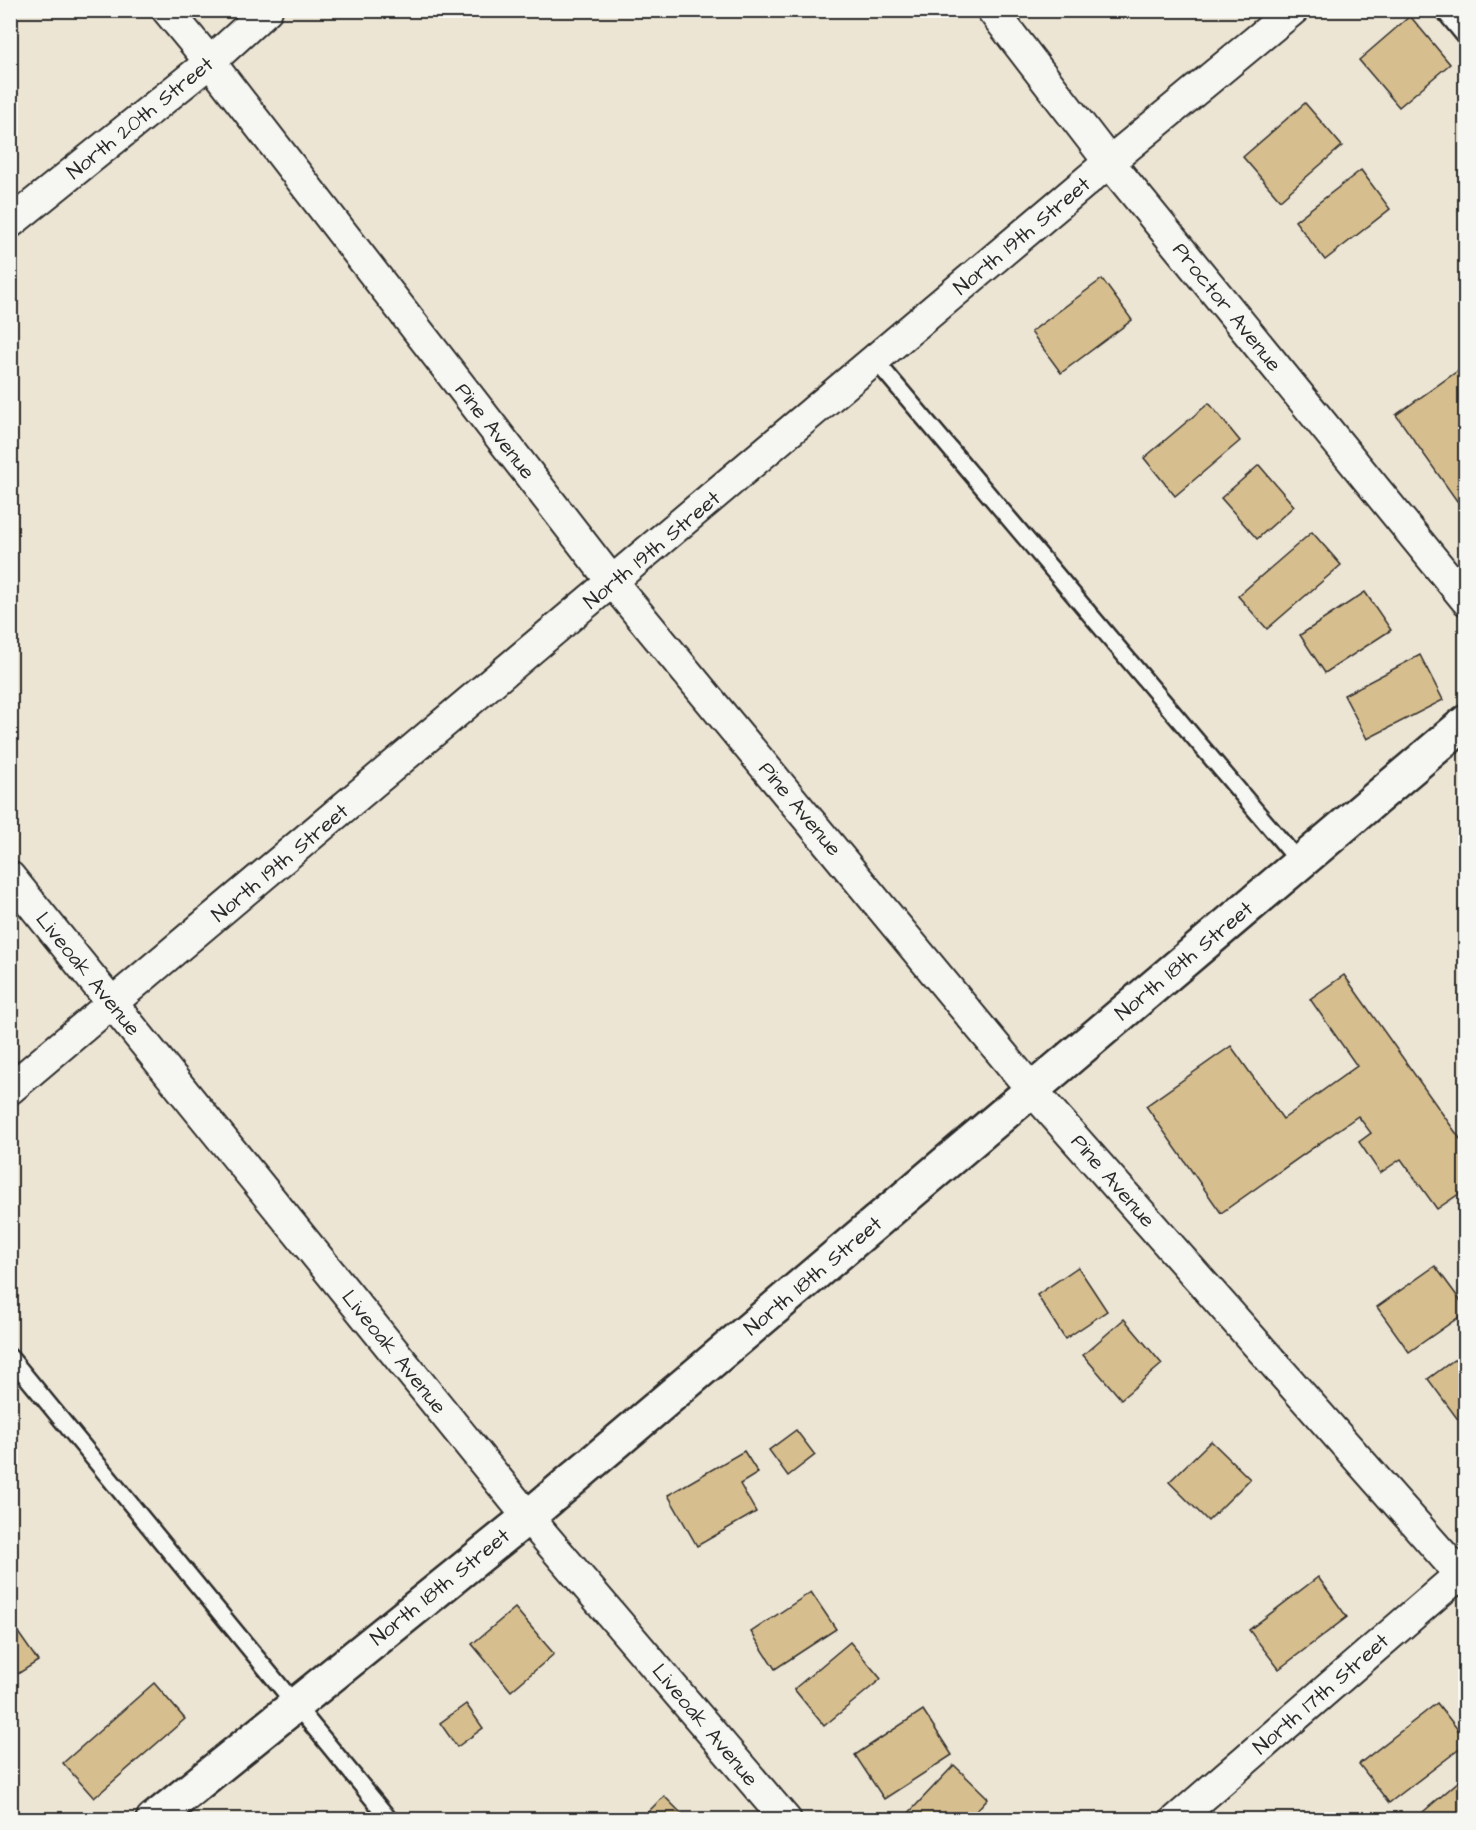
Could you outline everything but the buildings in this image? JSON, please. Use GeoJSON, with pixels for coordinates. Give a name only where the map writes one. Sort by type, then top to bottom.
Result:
{"type":"FeatureCollection","features":[{"type":"Feature","properties":{"kind":"main road","name":"North 18th Street"},"geometry":{"type":"LineString","coordinates":[[153,1820],[528,1517],[1466,722]]}},
{"type":"Feature","properties":{"kind":"street","name":"Pine Avenue"},"geometry":{"type":"LineString","coordinates":[[167,10],[210,62],[613,583],[1032,1090],[1464,1574]]}},
{"type":"Feature","properties":{"kind":"street","name":"North 20th Street"},"geometry":{"type":"LineString","coordinates":[[10,223],[210,62],[267,10]]}},
{"type":"Feature","properties":{"kind":"street","name":"Proctor Avenue"},"geometry":{"type":"LineString","coordinates":[[992,10],[1109,162],[1466,600]]}},
{"type":"Feature","properties":{"kind":"street","name":"North 19th Street"},"geometry":{"type":"LineString","coordinates":[[10,1089],[613,583],[1109,162],[1293,10]]}},
{"type":"Feature","properties":{"kind":"street","name":"Liveoak Avenue"},"geometry":{"type":"LineString","coordinates":[[10,877],[528,1517],[786,1820]]}},
{"type":"Feature","properties":{"kind":"street","name":"North 17th Street"},"geometry":{"type":"LineString","coordinates":[[1176,1820],[1464,1574]]}},
{"type":"Feature","properties":{"kind":"lane"},"geometry":{"type":"LineString","coordinates":[[1443,10],[1466,38]]}},
{"type":"Feature","properties":{"kind":"lane"},"geometry":{"type":"LineString","coordinates":[[876,360],[1300,863]]}},
{"type":"Feature","properties":{"kind":"lane"},"geometry":{"type":"LineString","coordinates":[[10,1357],[390,1820]]}}]}
